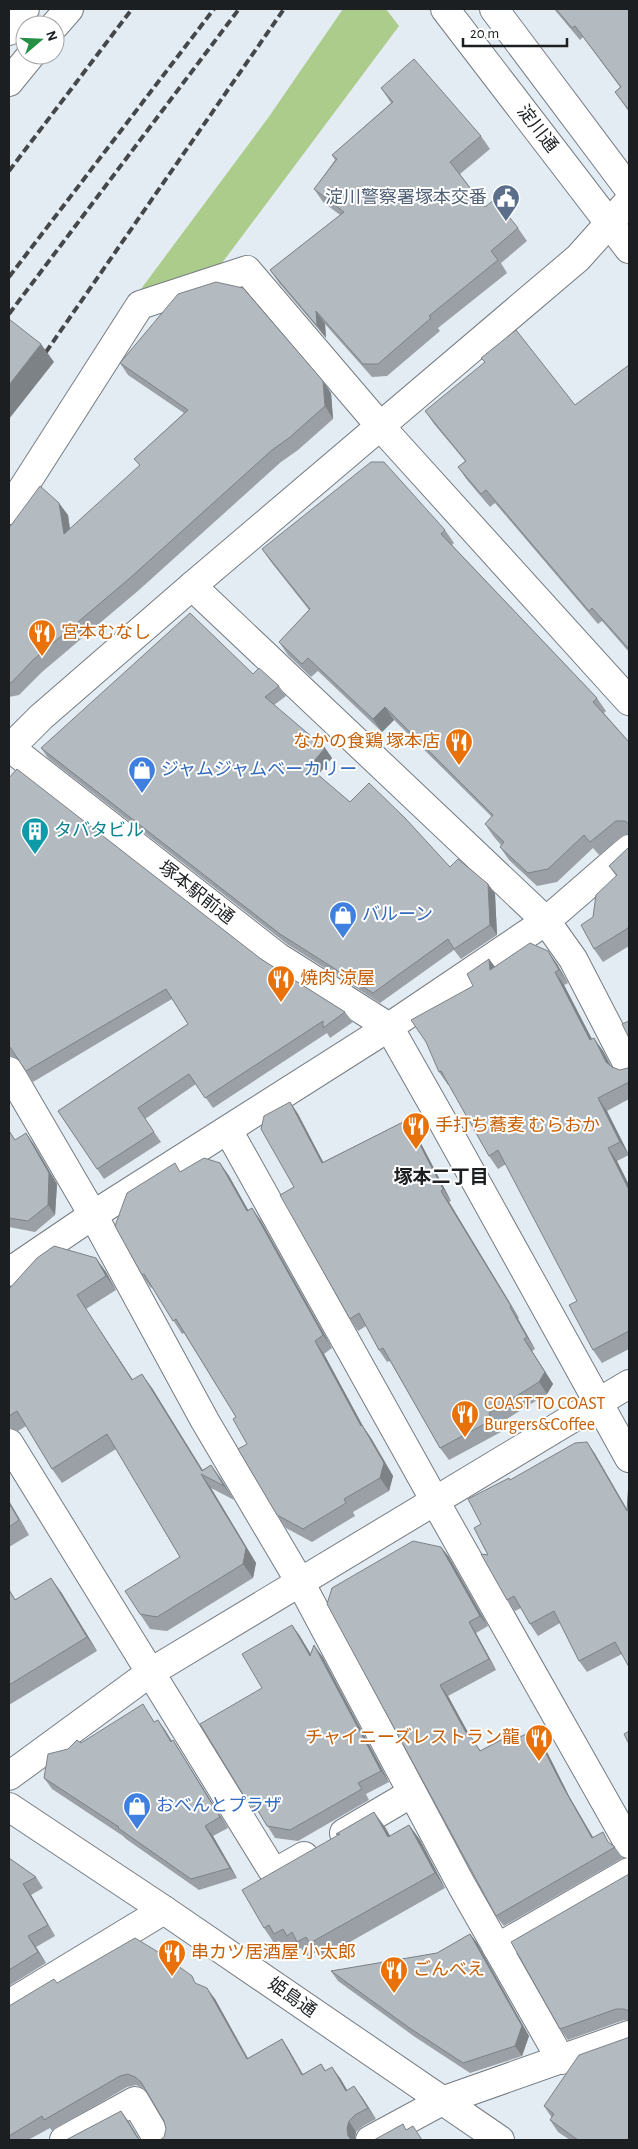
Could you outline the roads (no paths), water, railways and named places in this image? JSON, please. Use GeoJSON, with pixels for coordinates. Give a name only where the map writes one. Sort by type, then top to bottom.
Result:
{"type":"FeatureCollection","features":[{"type":"Feature","properties":{"kind":"main road"},"geometry":{"type":"LineString","coordinates":[[9,31],[25,9]]}},
{"type":"Feature","properties":{"kind":"main road","name":"淀川通"},"geometry":{"type":"LineString","coordinates":[[445,9],[629,249]]}},
{"type":"Feature","properties":{"kind":"main road"},"geometry":{"type":"LineString","coordinates":[[494,9],[629,188]]}},
{"type":"Feature","properties":{"kind":"main road"},"geometry":{"type":"LineString","coordinates":[[9,82],[23,65]]}},
{"type":"Feature","properties":{"kind":"main road"},"geometry":{"type":"LineString","coordinates":[[9,748],[192,586],[578,258],[629,201]]}},
{"type":"Feature","properties":{"kind":"main road"},"geometry":{"type":"LineString","coordinates":[[9,510],[140,305],[247,270],[380,426],[629,701]]}},
{"type":"Feature","properties":{"kind":"main road"},"geometry":{"type":"LineString","coordinates":[[192,586],[546,921],[573,959],[629,1068]]}},
{"type":"Feature","properties":{"kind":"main road","name":"塚本駅前通"},"geometry":{"type":"LineString","coordinates":[[9,748],[278,957],[389,1027]]}},
{"type":"Feature","properties":{"kind":"main road"},"geometry":{"type":"LineString","coordinates":[[11,1267],[389,1027],[546,921],[629,849]]}},
{"type":"Feature","properties":{"kind":"main road"},"geometry":{"type":"LineString","coordinates":[[389,1027],[629,1458]]}},
{"type":"Feature","properties":{"kind":"main road"},"geometry":{"type":"LineString","coordinates":[[9,1071],[93,1215],[205,1421],[300,1582],[412,1793],[561,2060]]}},
{"type":"Feature","properties":{"kind":"main road"},"geometry":{"type":"LineString","coordinates":[[228,1130],[629,1844]]}},
{"type":"Feature","properties":{"kind":"main road"},"geometry":{"type":"LineString","coordinates":[[9,1776],[151,1672],[629,1384]]}},
{"type":"Feature","properties":{"kind":"main road"},"geometry":{"type":"LineString","coordinates":[[9,1443],[274,1874],[412,1793]]}},
{"type":"Feature","properties":{"kind":"main road","name":"姫島通"},"geometry":{"type":"LineString","coordinates":[[9,1807],[164,1910],[500,2140]]}},
{"type":"Feature","properties":{"kind":"main road"},"geometry":{"type":"LineString","coordinates":[[497,1948],[629,1872]]}},
{"type":"Feature","properties":{"kind":"main road"},"geometry":{"type":"LineString","coordinates":[[9,2004],[164,1910]]}},
{"type":"Feature","properties":{"kind":"main road"},"geometry":{"type":"LineString","coordinates":[[370,2140],[442,2101],[629,2035]]}},
{"type":"Feature","properties":{"kind":"main road"},"geometry":{"type":"LineString","coordinates":[[64,2140],[135,2101],[158,2140]]}},
{"type":"Feature","properties":{"kind":"railway"},"geometry":{"type":"LineString","coordinates":[[9,171],[132,9]]}},
{"type":"Feature","properties":{"kind":"railway"},"geometry":{"type":"LineString","coordinates":[[9,277],[214,9]]}},
{"type":"Feature","properties":{"kind":"railway"},"geometry":{"type":"LineString","coordinates":[[9,314],[239,9]]}},
{"type":"Feature","properties":{"kind":"railway"},"geometry":{"type":"LineString","coordinates":[[39,362],[284,9]]}},
{"type":"Feature","properties":{"kind":"place","name":"淀川警察署塚本交番"},"geometry":{"type":"Point","coordinates":[506,222]}},
{"type":"Feature","properties":{"kind":"place","name":"宮本むなし"},"geometry":{"type":"Point","coordinates":[42,657]}},
{"type":"Feature","properties":{"kind":"place","name":"なかの食鶏 塚本店"},"geometry":{"type":"Point","coordinates":[459,766]}},
{"type":"Feature","properties":{"kind":"place","name":"ジャムジャムベーカリー"},"geometry":{"type":"Point","coordinates":[142,794]}},
{"type":"Feature","properties":{"kind":"place","name":"タバタビル"},"geometry":{"type":"Point","coordinates":[35,855]}},
{"type":"Feature","properties":{"kind":"place","name":"バルーン"},"geometry":{"type":"Point","coordinates":[343,939]}},
{"type":"Feature","properties":{"kind":"place","name":"焼肉 涼屋"},"geometry":{"type":"Point","coordinates":[281,1003]}},
{"type":"Feature","properties":{"kind":"place","name":"手打ち蕎麦 むらおか"},"geometry":{"type":"Point","coordinates":[416,1150]}},
{"type":"Feature","properties":{"kind":"place","name":"COAST TO COAST Burgers&Coffee"},"geometry":{"type":"Point","coordinates":[465,1438]}},
{"type":"Feature","properties":{"kind":"place","name":"チャイニーズレストラン龍"},"geometry":{"type":"Point","coordinates":[539,1762]}},
{"type":"Feature","properties":{"kind":"place","name":"おべんとプラザ"},"geometry":{"type":"Point","coordinates":[137,1830]}},
{"type":"Feature","properties":{"kind":"place","name":"串カツ居酒屋 小太郎"},"geometry":{"type":"Point","coordinates":[172,1977]}},
{"type":"Feature","properties":{"kind":"place","name":"ごんべえ"},"geometry":{"type":"Point","coordinates":[394,1994]}},
{"type":"Feature","properties":{"kind":"district","name":"塚本二丁目"},"geometry":{"type":"Point","coordinates":[441,1177]}}]}
